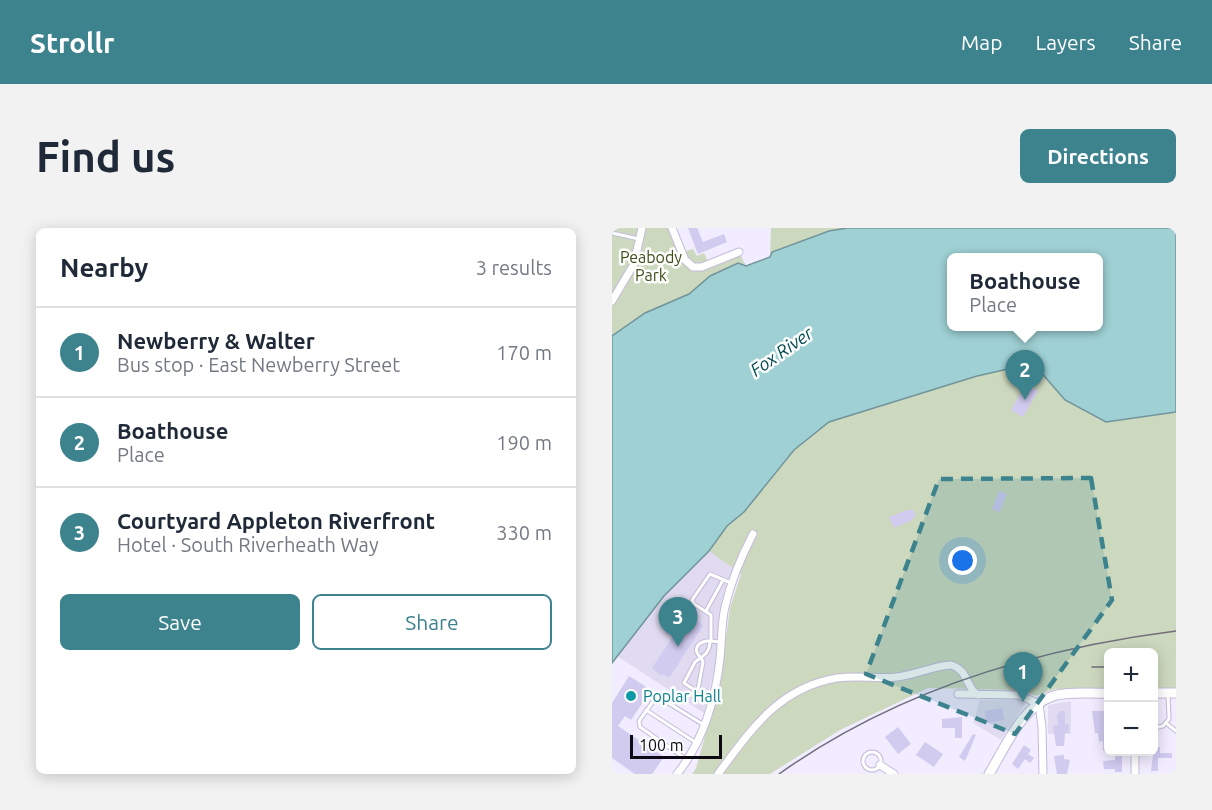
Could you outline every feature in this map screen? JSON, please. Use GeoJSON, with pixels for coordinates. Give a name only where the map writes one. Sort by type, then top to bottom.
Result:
{"type":"FeatureCollection","features":[{"type":"Feature","properties":{"kind":"main road"},"geometry":{"type":"LineString","coordinates":[[989,774],[1022,722],[1039,704],[1054,696],[1065,694],[1104,693]]}},
{"type":"Feature","properties":{"kind":"street"},"geometry":{"type":"LineString","coordinates":[[612,301],[634,264],[642,228]]}},
{"type":"Feature","properties":{"kind":"street"},"geometry":{"type":"LineString","coordinates":[[672,228],[685,260],[693,267],[702,267],[740,252]]}},
{"type":"Feature","properties":{"kind":"street"},"geometry":{"type":"LineString","coordinates":[[677,774],[697,744],[704,725],[718,670],[724,609],[731,583],[753,534]]}},
{"type":"Feature","properties":{"kind":"street"},"geometry":{"type":"LineString","coordinates":[[718,774],[753,726],[773,706],[823,682],[851,677],[897,677],[951,665],[965,674],[971,688],[978,695]]}},
{"type":"Feature","properties":{"kind":"street"},"geometry":{"type":"LineString","coordinates":[[957,694],[1019,695],[1039,704],[1043,774]]}},
{"type":"Feature","properties":{"kind":"street"},"geometry":{"type":"LineString","coordinates":[[1135,756],[1136,774]]}},
{"type":"Feature","properties":{"kind":"street"},"geometry":{"type":"LineString","coordinates":[[880,765],[894,774]]}},
{"type":"Feature","properties":{"kind":"lane"},"geometry":{"type":"LineString","coordinates":[[612,233],[641,240]]}},
{"type":"Feature","properties":{"kind":"lane"},"geometry":{"type":"LineString","coordinates":[[722,642],[711,641],[702,642],[696,647],[697,654],[701,658],[703,662],[696,691],[684,682],[695,662],[701,658],[709,650],[711,641],[711,615],[694,604],[692,600],[707,575],[712,574],[731,583]]}},
{"type":"Feature","properties":{"kind":"lane"},"geometry":{"type":"LineString","coordinates":[[706,611],[723,580]]}},
{"type":"Feature","properties":{"kind":"lane"},"geometry":{"type":"LineString","coordinates":[[1158,726],[1169,720],[1172,693]]}},
{"type":"Feature","properties":{"kind":"lane"},"geometry":{"type":"LineString","coordinates":[[688,760],[640,727],[639,721],[655,697],[660,697],[704,725]]}},
{"type":"Feature","properties":{"kind":"lane"},"geometry":{"type":"LineString","coordinates":[[646,710],[697,744]]}},
{"type":"Feature","properties":{"kind":"lane"},"geometry":{"type":"LineString","coordinates":[[1166,723],[1176,731]]}},
{"type":"Feature","properties":{"kind":"lane"},"geometry":{"type":"LineString","coordinates":[[870,752],[876,752],[883,757],[880,765],[868,771],[862,765],[863,759],[870,752]]}},
{"type":"Feature","properties":{"kind":"highlighted area"},"geometry":{"type":"Polygon","coordinates":[[[1091,478],[1112,600],[1015,734],[866,674],[939,479],[1091,478]]]}},
{"type":"Feature","properties":{"kind":"shaded area"},"geometry":{"type":"Polygon","coordinates":[[[709,551],[733,568],[721,607],[715,666],[704,713],[617,656],[664,596],[709,551]]]}},
{"type":"Feature","properties":{"kind":"shaded area"},"geometry":{"type":"Polygon","coordinates":[[[1018,699],[1025,704],[1001,740],[973,723],[980,700],[1018,699]]]}},
{"type":"Feature","properties":{"kind":"shaded area"},"geometry":{"type":"Polygon","coordinates":[[[1071,701],[1071,734],[1048,734],[1048,705],[1071,701]]]}},
{"type":"Feature","properties":{"kind":"green space","name":"Peabody Park"},"geometry":{"type":"Polygon","coordinates":[[[612,228],[676,228],[686,251],[693,249],[697,256],[704,253],[708,261],[729,252],[739,252],[746,266],[737,263],[710,276],[689,294],[645,313],[612,336],[612,228]]]}},
{"type":"Feature","properties":{"kind":"green space"},"geometry":{"type":"Polygon","coordinates":[[[771,228],[847,228],[829,231],[772,252],[770,257],[771,228]]]}},
{"type":"Feature","properties":{"kind":"green space"},"geometry":{"type":"Polygon","coordinates":[[[1026,365],[1038,368],[1065,400],[1106,422],[1176,412],[1176,689],[1158,689],[1158,648],[1104,648],[1104,689],[1055,689],[1036,696],[1023,690],[928,688],[840,730],[770,774],[692,774],[696,768],[720,682],[730,608],[741,574],[709,551],[727,526],[744,512],[794,450],[829,422],[977,376],[1026,365]]]}},
{"type":"Feature","properties":{"kind":"water","name":"Fox River"},"geometry":{"type":"Polygon","coordinates":[[[847,228],[1176,228],[1176,412],[1106,422],[1065,400],[1038,369],[1026,365],[977,376],[829,422],[794,450],[744,512],[727,526],[709,551],[664,596],[612,663],[612,336],[645,313],[689,294],[710,276],[738,263],[746,266],[770,257],[772,252],[829,231],[847,228]]]}},
{"type":"Feature","properties":{"kind":"building"},"geometry":{"type":"Polygon","coordinates":[[[688,228],[697,228],[703,242],[724,234],[727,242],[698,254],[688,228]]]}},
{"type":"Feature","properties":{"kind":"building"},"geometry":{"type":"Polygon","coordinates":[[[1026,384],[1038,391],[1023,417],[1011,410],[1026,384]]]}},
{"type":"Feature","properties":{"kind":"building"},"geometry":{"type":"Polygon","coordinates":[[[999,491],[1007,494],[1000,512],[992,509],[999,491]]]}},
{"type":"Feature","properties":{"kind":"building"},"geometry":{"type":"Polygon","coordinates":[[[913,510],[916,515],[912,520],[894,528],[889,517],[913,510]]]}},
{"type":"Feature","properties":{"kind":"building"},"geometry":{"type":"Polygon","coordinates":[[[687,615],[696,621],[697,619],[703,626],[669,678],[662,674],[661,676],[652,668],[687,615]]]}},
{"type":"Feature","properties":{"kind":"building"},"geometry":{"type":"Polygon","coordinates":[[[629,676],[651,690],[631,720],[625,716],[618,726],[664,757],[652,774],[635,774],[612,758],[612,703],[629,676]]]}},
{"type":"Feature","properties":{"kind":"building"},"geometry":{"type":"Polygon","coordinates":[[[1002,708],[1004,720],[986,723],[985,711],[1002,708]]]}},
{"type":"Feature","properties":{"kind":"building"},"geometry":{"type":"Polygon","coordinates":[[[1065,711],[1065,724],[1069,724],[1069,733],[1065,733],[1064,746],[1056,746],[1053,725],[1058,725],[1057,714],[1065,711]]]}},
{"type":"Feature","properties":{"kind":"building"},"geometry":{"type":"Polygon","coordinates":[[[1092,711],[1104,711],[1104,751],[1103,741],[1099,742],[1098,733],[1095,733],[1092,711]]]}},
{"type":"Feature","properties":{"kind":"building"},"geometry":{"type":"Polygon","coordinates":[[[962,717],[962,738],[955,738],[955,728],[942,728],[942,719],[962,717]]]}},
{"type":"Feature","properties":{"kind":"building"},"geometry":{"type":"Polygon","coordinates":[[[898,727],[911,744],[898,754],[885,737],[898,727]]]}},
{"type":"Feature","properties":{"kind":"building"},"geometry":{"type":"Polygon","coordinates":[[[973,734],[976,735],[965,761],[959,757],[973,734]]]}},
{"type":"Feature","properties":{"kind":"building"},"geometry":{"type":"Polygon","coordinates":[[[925,742],[943,754],[934,767],[916,755],[925,742]]]}},
{"type":"Feature","properties":{"kind":"building"},"geometry":{"type":"Polygon","coordinates":[[[1024,745],[1031,750],[1028,754],[1034,758],[1030,763],[1025,759],[1018,769],[1012,764],[1024,745]]]}},
{"type":"Feature","properties":{"kind":"building"},"geometry":{"type":"Polygon","coordinates":[[[1158,747],[1160,747],[1160,753],[1172,753],[1172,758],[1158,758],[1158,771],[1151,771],[1153,756],[1158,756],[1158,747]]]}},
{"type":"Feature","properties":{"kind":"building"},"geometry":{"type":"Polygon","coordinates":[[[1064,755],[1064,759],[1070,760],[1067,774],[1057,774],[1054,756],[1064,755]]]}},
{"type":"Feature","properties":{"kind":"building"},"geometry":{"type":"Polygon","coordinates":[[[1115,756],[1122,756],[1122,772],[1115,772],[1115,769],[1104,769],[1103,761],[1115,760],[1115,756]]]}},
{"type":"Feature","properties":{"kind":"railway"},"geometry":{"type":"LineString","coordinates":[[779,774],[824,744],[871,719],[968,678],[1071,649],[1176,631]]}},
{"type":"Feature","properties":{"kind":"railway"},"geometry":{"type":"LineString","coordinates":[[1092,667],[1104,667]]}},
{"type":"Feature","properties":{"kind":"place","name":"Boathouse"},"geometry":{"type":"Point","coordinates":[1025,400]}},
{"type":"Feature","properties":{"kind":"place","name":"Courtyard Appleton Riverfront"},"geometry":{"type":"Point","coordinates":[678,647]}},
{"type":"Feature","properties":{"kind":"place","name":"Poplar Hall"},"geometry":{"type":"Point","coordinates":[631,696]}},
{"type":"Feature","properties":{"kind":"place","name":"Newberry & Walter"},"geometry":{"type":"Point","coordinates":[1023,702]}}]}
